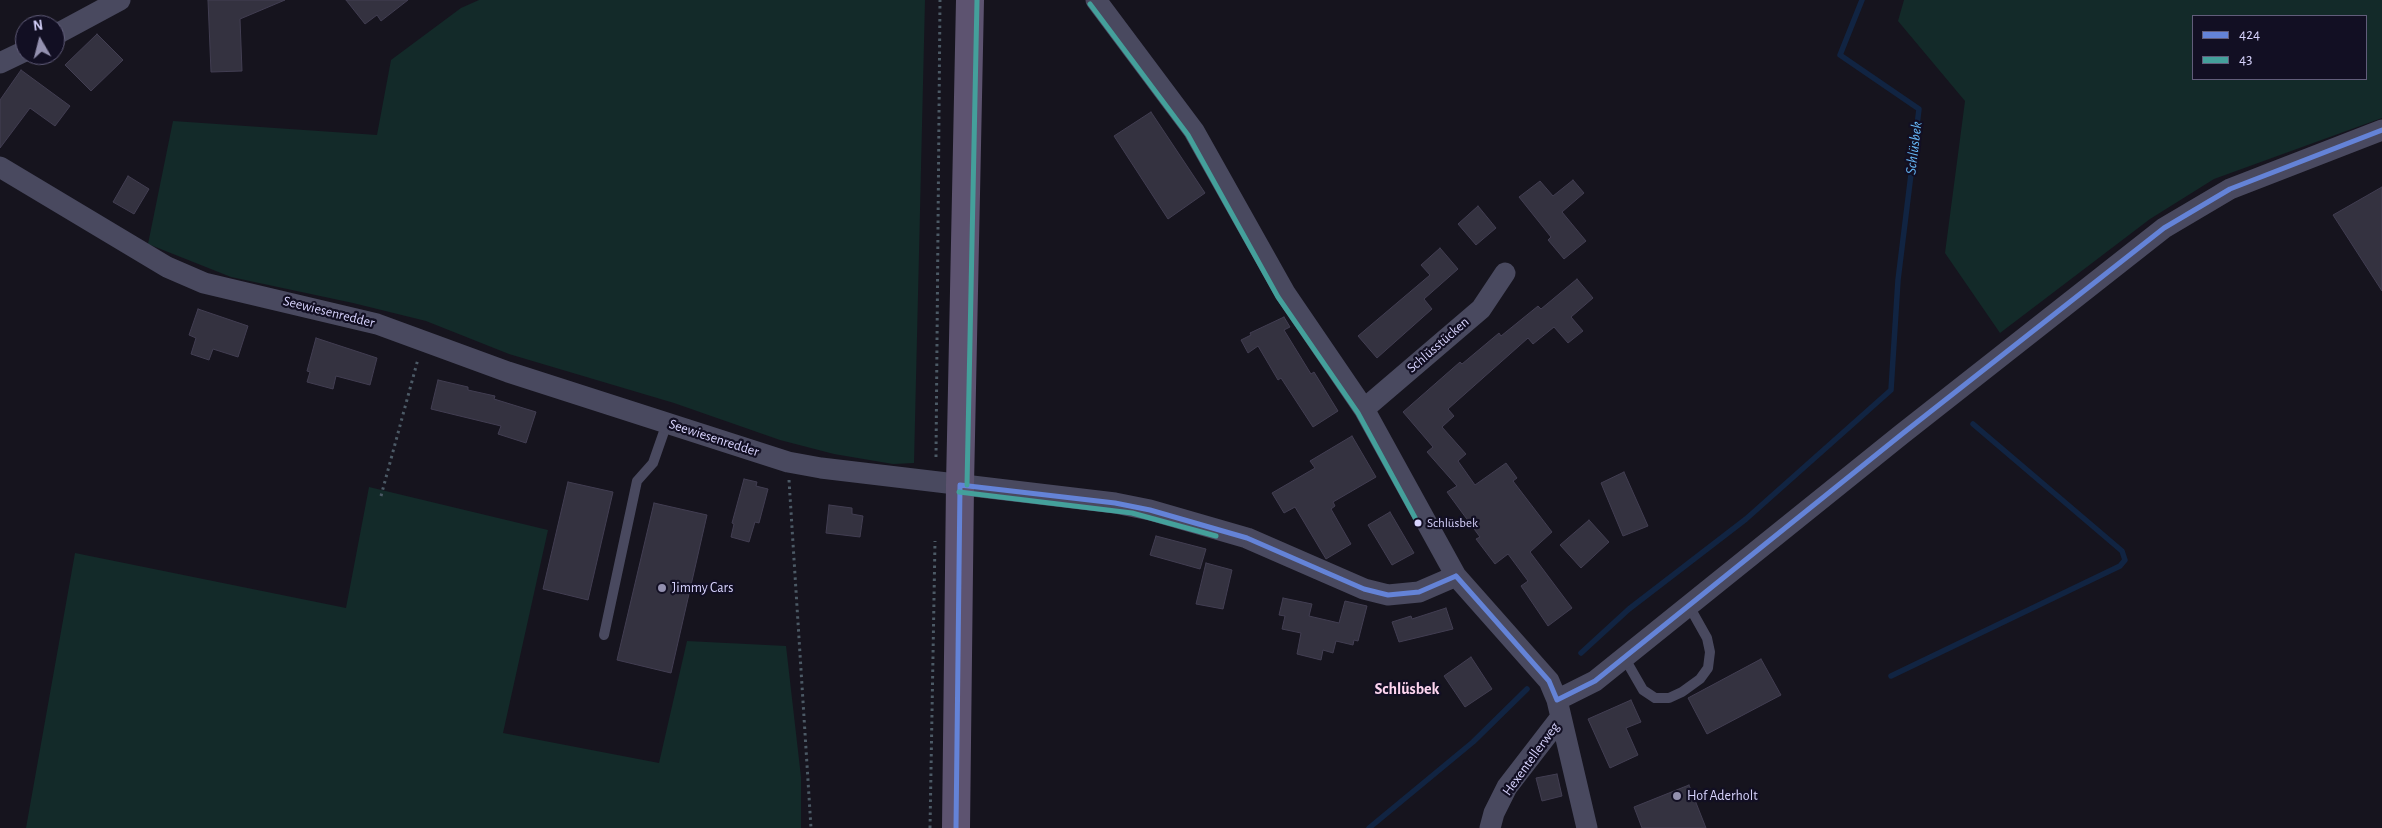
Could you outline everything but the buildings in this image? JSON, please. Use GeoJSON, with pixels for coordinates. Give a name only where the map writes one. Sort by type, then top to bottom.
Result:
{"type":"FeatureCollection","features":[{"type":"Feature","properties":{"kind":"main road"},"geometry":{"type":"LineString","coordinates":[[956,828],[948,484],[970,0]]}},
{"type":"Feature","properties":{"kind":"street"},"geometry":{"type":"LineString","coordinates":[[65,30],[120,0]]}},
{"type":"Feature","properties":{"kind":"street"},"geometry":{"type":"LineString","coordinates":[[1096,0],[1194,132],[1285,293],[1364,410],[1456,576],[1549,681],[1559,709],[1587,828]]}},
{"type":"Feature","properties":{"kind":"street"},"geometry":{"type":"LineString","coordinates":[[0,63],[15,55]]}},
{"type":"Feature","properties":{"kind":"street"},"geometry":{"type":"LineString","coordinates":[[1559,709],[1902,434],[2164,228],[2230,189],[2382,130]]}},
{"type":"Feature","properties":{"kind":"street","name":"Seewiesenredder"},"geometry":{"type":"LineString","coordinates":[[0,166],[167,267],[204,283],[377,324],[499,369],[788,462],[948,484],[1083,499],[1150,510],[1247,538],[1364,589],[1388,595],[1419,592],[1456,576]]}},
{"type":"Feature","properties":{"kind":"street","name":"Schlüsstücken"},"geometry":{"type":"LineString","coordinates":[[1364,410],[1480,309],[1505,273]]}},
{"type":"Feature","properties":{"kind":"street","name":"Hexentellerweg"},"geometry":{"type":"LineString","coordinates":[[1490,828],[1494,813],[1507,788],[1559,709]]}},
{"type":"Feature","properties":{"kind":"lane"},"geometry":{"type":"LineString","coordinates":[[604,634],[637,481],[653,463],[667,423]]}},
{"type":"Feature","properties":{"kind":"lane"},"geometry":{"type":"LineString","coordinates":[[1624,657],[1643,690],[1654,698],[1670,698],[1700,679],[1708,668],[1710,652],[1707,638],[1689,606]]}},
{"type":"Feature","properties":{"kind":"path"},"geometry":{"type":"LineString","coordinates":[[940,0],[948,484]]}},
{"type":"Feature","properties":{"kind":"path"},"geometry":{"type":"LineString","coordinates":[[381,496],[423,340]]}},
{"type":"Feature","properties":{"kind":"path"},"geometry":{"type":"LineString","coordinates":[[788,462],[811,828]]}},
{"type":"Feature","properties":{"kind":"path"},"geometry":{"type":"LineString","coordinates":[[930,828],[935,531]]}},
{"type":"Feature","properties":{"kind":"green space"},"geometry":{"type":"Polygon","coordinates":[[[479,0],[925,0],[914,463],[893,464],[834,454],[780,440],[674,403],[509,354],[426,321],[231,277],[148,244],[173,121],[377,135],[391,60],[461,8],[479,0]]]}},
{"type":"Feature","properties":{"kind":"green space"},"geometry":{"type":"Polygon","coordinates":[[[1904,0],[2382,0],[2382,118],[2214,179],[2150,219],[2000,333],[1945,253],[1965,101],[1898,21],[1904,0]]]}},
{"type":"Feature","properties":{"kind":"green space"},"geometry":{"type":"Polygon","coordinates":[[[369,487],[548,530],[503,733],[659,763],[687,641],[786,646],[801,777],[801,828],[26,828],[75,553],[346,608],[369,487]]]}},
{"type":"Feature","properties":{"kind":"waterway"},"geometry":{"type":"LineString","coordinates":[[1581,653],[1629,609],[1746,519],[1891,390],[1898,280],[1919,109],[1840,55],[1862,0]]}},
{"type":"Feature","properties":{"kind":"waterway"},"geometry":{"type":"LineString","coordinates":[[1891,676],[2120,566],[2125,560],[2122,551],[1973,424]]}},
{"type":"Feature","properties":{"kind":"waterway"},"geometry":{"type":"LineString","coordinates":[[1369,828],[1473,742],[1527,689]]}},
{"type":"Feature","properties":{"kind":"transit line","name":"43"},"geometry":{"type":"LineString","coordinates":[[967,485],[977,0]]}},
{"type":"Feature","properties":{"kind":"transit line","name":"43"},"geometry":{"type":"LineString","coordinates":[[1090,4],[1188,135],[1278,297],[1358,413],[1418,523]]}},
{"type":"Feature","properties":{"kind":"transit line","name":"424"},"geometry":{"type":"LineString","coordinates":[[1557,700],[1595,681],[1902,434],[2164,228],[2230,189],[2382,130]]}},
{"type":"Feature","properties":{"kind":"transit line","name":"424"},"geometry":{"type":"LineString","coordinates":[[960,485],[1115,503],[1150,510],[1247,538],[1364,589],[1388,595],[1419,592],[1456,576]]}},
{"type":"Feature","properties":{"kind":"transit line","name":"424"},"geometry":{"type":"LineString","coordinates":[[956,828],[960,485]]}},
{"type":"Feature","properties":{"kind":"transit line","name":"43"},"geometry":{"type":"LineString","coordinates":[[959,492],[1132,513],[1216,536]]}},
{"type":"Feature","properties":{"kind":"transit line","name":"424"},"geometry":{"type":"LineString","coordinates":[[1456,576],[1549,681],[1557,700]]}},
{"type":"Feature","properties":{"kind":"place","name":"Schlüsbek"},"geometry":{"type":"Point","coordinates":[1418,523]}},
{"type":"Feature","properties":{"kind":"place","name":"Jimmy Cars"},"geometry":{"type":"Point","coordinates":[662,588]}},
{"type":"Feature","properties":{"kind":"place","name":"Hof Aderholt"},"geometry":{"type":"Point","coordinates":[1677,796]}},
{"type":"Feature","properties":{"kind":"district","name":"Schlüsbek"},"geometry":{"type":"Point","coordinates":[1407,689]}}]}
